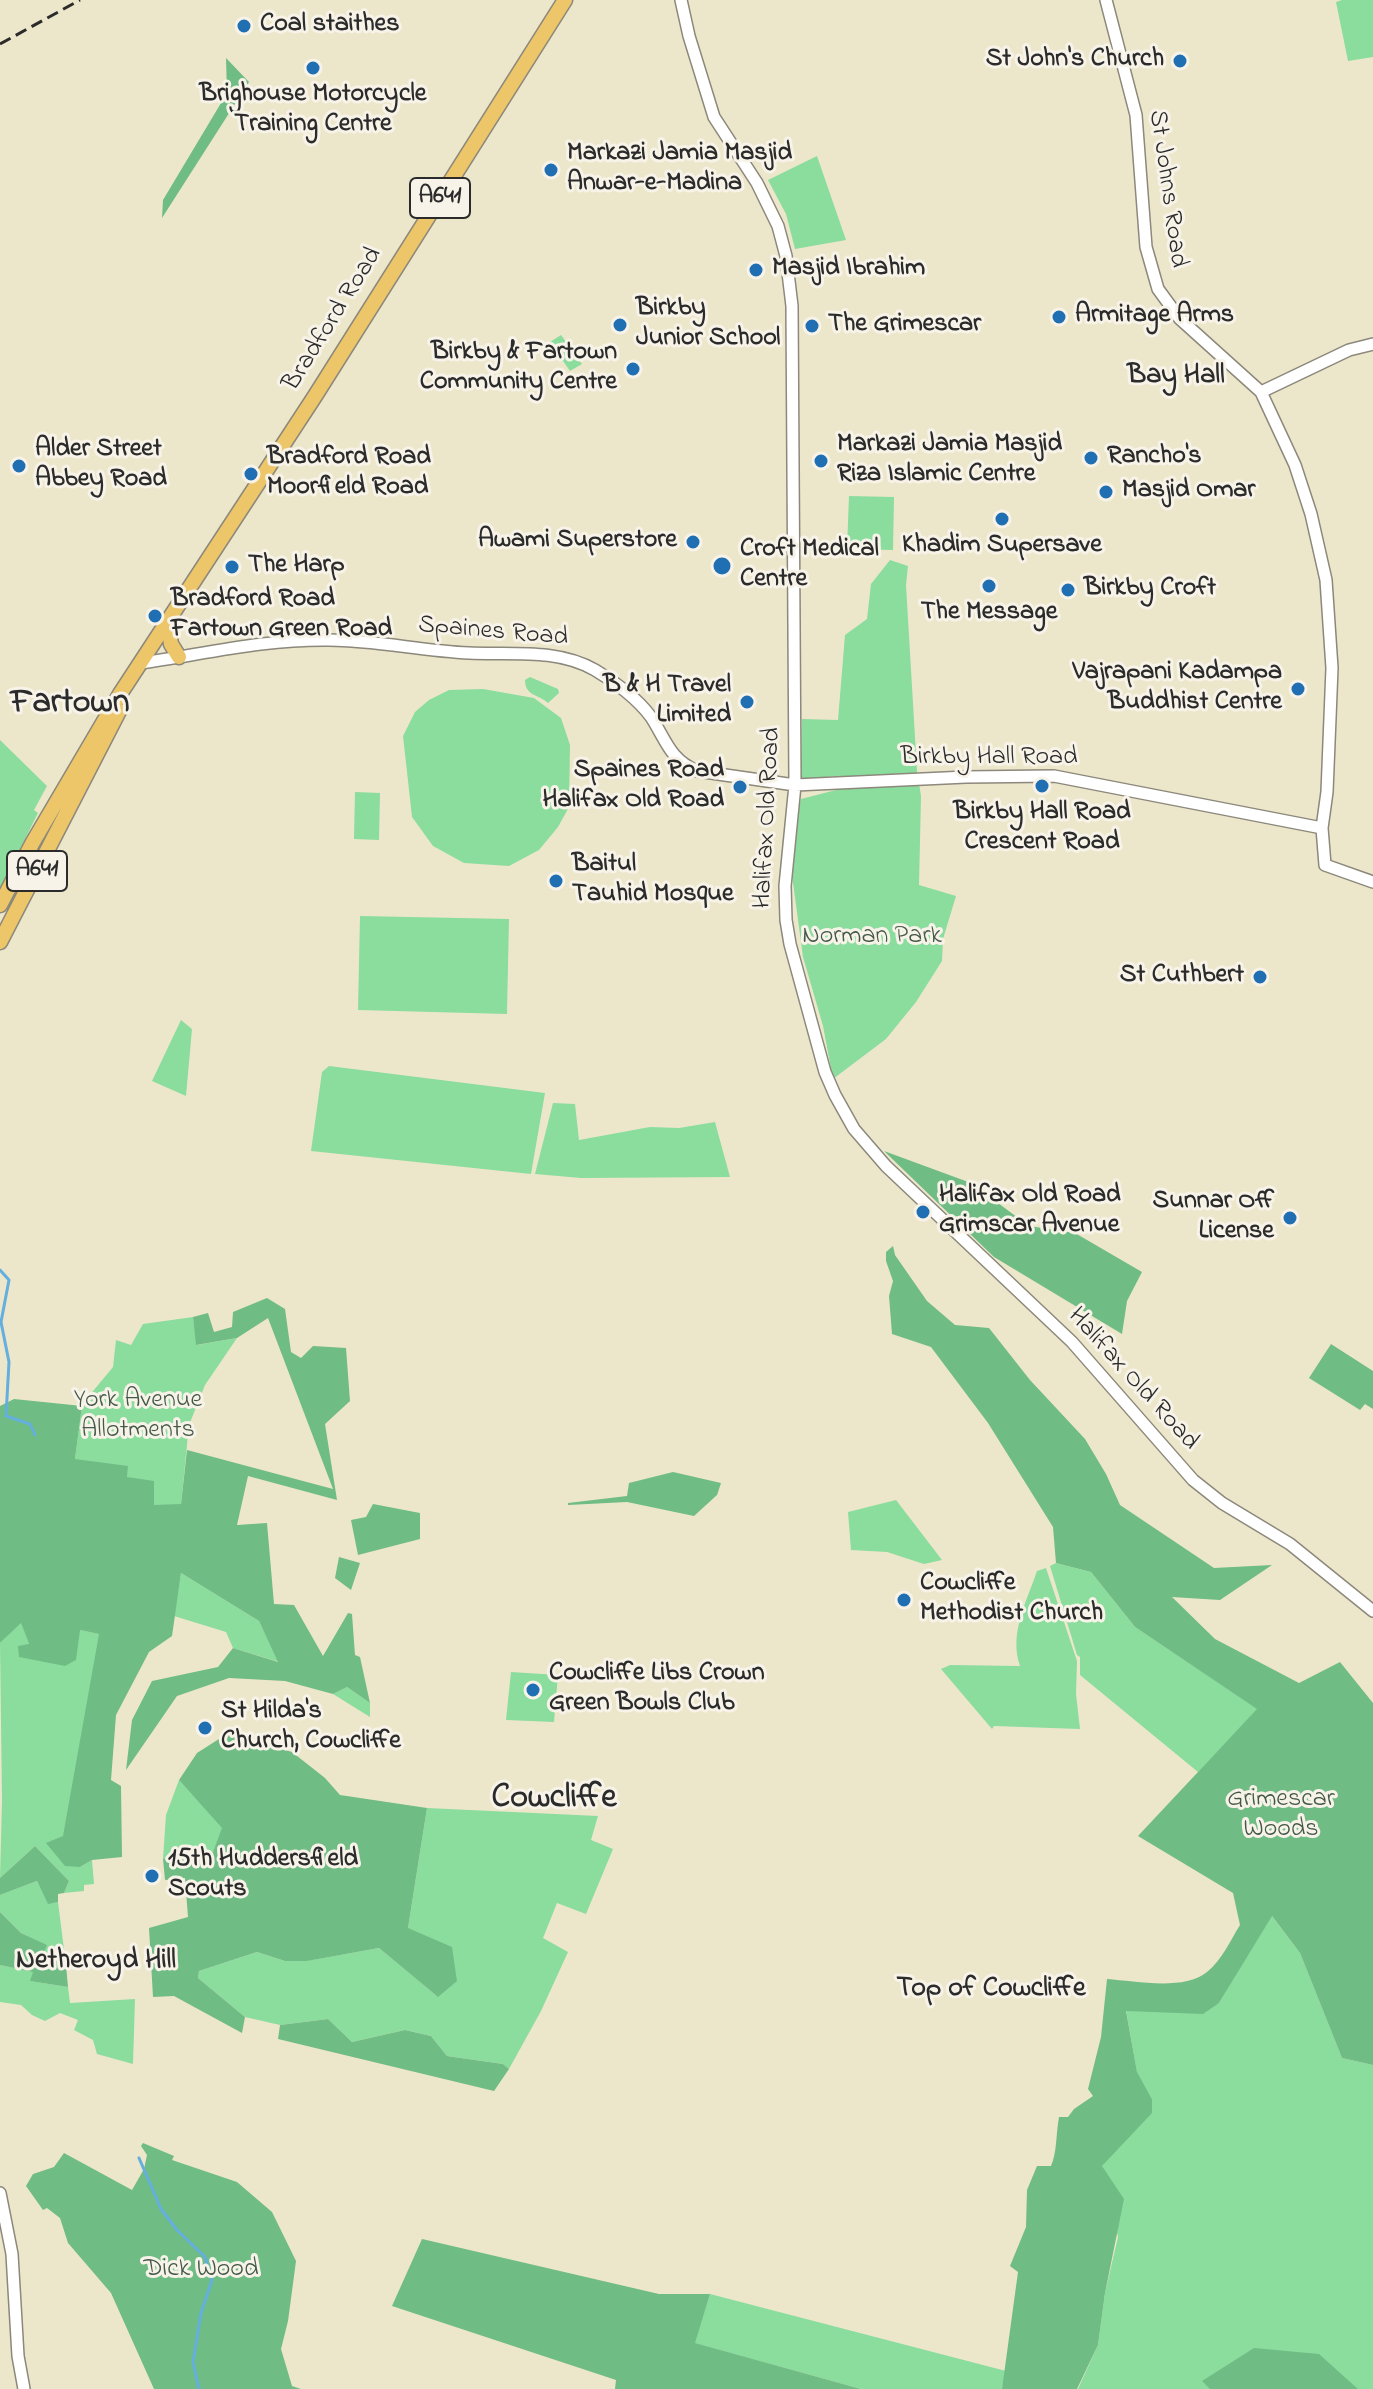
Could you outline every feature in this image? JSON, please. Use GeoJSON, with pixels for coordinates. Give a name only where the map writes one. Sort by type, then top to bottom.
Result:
{"type":"FeatureCollection","features":[{"type":"Feature","properties":{"kind":"main road","name":"Bradford Road"},"geometry":{"type":"LineString","coordinates":[[141,663],[315,396],[565,0]]}},
{"type":"Feature","properties":{"kind":"main road"},"geometry":{"type":"LineString","coordinates":[[168,623],[171,644],[179,657]]}},
{"type":"Feature","properties":{"kind":"main road","name":"A641"},"geometry":{"type":"LineString","coordinates":[[0,942],[74,801],[141,663]]}},
{"type":"Feature","properties":{"kind":"main road","name":"A641"},"geometry":{"type":"LineString","coordinates":[[0,905],[33,842],[141,663]]}},
{"type":"Feature","properties":{"kind":"street","name":"Halifax Old Road"},"geometry":{"type":"LineString","coordinates":[[681,0],[714,117],[753,177],[778,226],[786,256],[792,306],[795,785],[785,886],[790,944],[825,1072],[854,1129],[906,1187],[1072,1342],[1193,1480],[1222,1503],[1290,1544],[1373,1611]]}},
{"type":"Feature","properties":{"kind":"street","name":"St Johns Road"},"geometry":{"type":"LineString","coordinates":[[1106,0],[1136,115],[1146,247],[1158,289],[1180,319],[1261,392]]}},
{"type":"Feature","properties":{"kind":"street"},"geometry":{"type":"LineString","coordinates":[[1373,344],[1349,350],[1261,392],[1295,465],[1311,514],[1326,580],[1332,694],[1322,828],[1325,865],[1373,882]]}},
{"type":"Feature","properties":{"kind":"street","name":"Spaines Road"},"geometry":{"type":"LineString","coordinates":[[141,663],[278,641],[331,640],[466,653],[556,657],[595,669],[628,695],[650,717],[666,747],[684,766],[714,775],[795,785]]}},
{"type":"Feature","properties":{"kind":"street","name":"Birkby Hall Road"},"geometry":{"type":"LineString","coordinates":[[795,785],[1054,776],[1322,828]]}},
{"type":"Feature","properties":{"kind":"street"},"geometry":{"type":"LineString","coordinates":[[0,2193],[12,2254],[18,2356],[24,2389]]}},
{"type":"Feature","properties":{"kind":"green space"},"geometry":{"type":"Polygon","coordinates":[[[1373,0],[1373,57],[1348,61],[1336,2],[1373,0]]]}},
{"type":"Feature","properties":{"kind":"green space"},"geometry":{"type":"Polygon","coordinates":[[[226,58],[249,82],[162,218],[163,200],[227,93],[226,58]]]}},
{"type":"Feature","properties":{"kind":"green space"},"geometry":{"type":"Polygon","coordinates":[[[817,156],[846,240],[795,249],[786,214],[768,180],[817,156]]]}},
{"type":"Feature","properties":{"kind":"green space"},"geometry":{"type":"Polygon","coordinates":[[[561,335],[582,364],[570,371],[550,342],[561,335]]]}},
{"type":"Feature","properties":{"kind":"green space"},"geometry":{"type":"Polygon","coordinates":[[[849,496],[894,497],[893,550],[847,549],[849,496]]]}},
{"type":"Feature","properties":{"kind":"green space","name":"Norman Park"},"geometry":{"type":"Polygon","coordinates":[[[890,560],[908,566],[906,585],[921,796],[919,885],[956,896],[943,939],[942,961],[916,1002],[886,1039],[833,1079],[823,1026],[803,957],[789,853],[801,799],[836,790],[836,776],[801,779],[802,719],[838,720],[845,635],[867,619],[871,584],[890,560]]]}},
{"type":"Feature","properties":{"kind":"green space"},"geometry":{"type":"Polygon","coordinates":[[[530,677],[558,689],[559,693],[548,703],[527,689],[525,680],[530,677]]]}},
{"type":"Feature","properties":{"kind":"green space"},"geometry":{"type":"Polygon","coordinates":[[[483,689],[534,698],[561,718],[570,745],[569,807],[558,827],[539,850],[509,866],[464,863],[433,846],[412,817],[403,736],[415,712],[429,700],[449,690],[483,689]]]}},
{"type":"Feature","properties":{"kind":"green space"},"geometry":{"type":"Polygon","coordinates":[[[0,740],[47,786],[34,810],[38,813],[0,889],[0,740]]]}},
{"type":"Feature","properties":{"kind":"green space"},"geometry":{"type":"Polygon","coordinates":[[[355,792],[380,793],[379,840],[354,839],[355,792]]]}},
{"type":"Feature","properties":{"kind":"green space"},"geometry":{"type":"Polygon","coordinates":[[[360,916],[509,919],[507,1014],[358,1010],[360,916]]]}},
{"type":"Feature","properties":{"kind":"green space"},"geometry":{"type":"Polygon","coordinates":[[[181,1020],[192,1029],[186,1096],[152,1081],[181,1020]]]}},
{"type":"Feature","properties":{"kind":"green space"},"geometry":{"type":"Polygon","coordinates":[[[329,1066],[545,1093],[531,1174],[311,1151],[322,1072],[329,1066]]]}},
{"type":"Feature","properties":{"kind":"green space"},"geometry":{"type":"Polygon","coordinates":[[[553,1103],[575,1104],[579,1140],[650,1127],[679,1128],[715,1122],[730,1177],[581,1178],[535,1174],[553,1103]]]}},
{"type":"Feature","properties":{"kind":"green space"},"geometry":{"type":"Polygon","coordinates":[[[884,1151],[971,1183],[1029,1226],[1075,1233],[1142,1272],[1127,1301],[1122,1334],[994,1257],[884,1151]]]}},
{"type":"Feature","properties":{"kind":"green space","name":"Grimescar Woods"},"geometry":{"type":"Polygon","coordinates":[[[893,1246],[895,1255],[927,1301],[955,1325],[989,1328],[1030,1380],[1085,1439],[1120,1505],[1214,1568],[1272,1565],[1220,1600],[1172,1597],[1215,1639],[1299,1683],[1340,1662],[1373,1703],[1373,2065],[1342,2058],[1300,1953],[1272,1916],[1219,2003],[1203,2014],[1126,2011],[1137,2072],[1152,2099],[1152,2113],[1102,2166],[1124,2199],[1098,2345],[1077,2389],[1002,2389],[1018,2272],[1010,2266],[1026,2227],[1027,2190],[1037,2166],[1051,2166],[1059,2117],[1068,2117],[1093,2096],[1088,2089],[1101,2037],[1107,1979],[1173,1983],[1197,1978],[1217,1962],[1240,1925],[1233,1893],[1138,1836],[1257,1709],[1135,1627],[1091,1572],[1056,1563],[1053,1527],[988,1423],[931,1347],[892,1334],[889,1296],[893,1281],[886,1252],[893,1246]]]}},
{"type":"Feature","properties":{"kind":"green space"},"geometry":{"type":"Polygon","coordinates":[[[267,1298],[285,1309],[291,1352],[301,1358],[313,1346],[346,1348],[350,1401],[325,1424],[337,1500],[248,1476],[237,1525],[267,1523],[274,1604],[294,1605],[323,1656],[348,1613],[352,1614],[355,1655],[360,1657],[370,1703],[347,1687],[333,1694],[285,1681],[229,1678],[177,1696],[126,1770],[132,1720],[152,1681],[218,1667],[233,1648],[278,1662],[259,1621],[181,1573],[172,1636],[149,1652],[116,1715],[111,1780],[121,1786],[122,1857],[92,1860],[80,1867],[65,1866],[46,1843],[63,1836],[99,1634],[80,1630],[76,1660],[65,1666],[19,1657],[18,1646],[29,1644],[21,1623],[0,1643],[0,1406],[14,1399],[82,1406],[75,1459],[128,1466],[127,1477],[154,1481],[154,1505],[181,1504],[187,1450],[333,1489],[268,1318],[237,1338],[196,1345],[193,1317],[208,1313],[214,1332],[232,1327],[233,1312],[267,1298]]]}},
{"type":"Feature","properties":{"kind":"green space","name":"York Avenue Allotments"},"geometry":{"type":"Polygon","coordinates":[[[193,1317],[197,1345],[237,1338],[205,1385],[189,1425],[181,1505],[154,1505],[127,1477],[75,1459],[82,1406],[86,1405],[89,1396],[113,1367],[116,1340],[131,1345],[143,1324],[193,1317]]]}},
{"type":"Feature","properties":{"kind":"green space"},"geometry":{"type":"Polygon","coordinates":[[[1331,1344],[1373,1371],[1373,1409],[1365,1404],[1360,1410],[1309,1378],[1331,1344]]]}},
{"type":"Feature","properties":{"kind":"green space"},"geometry":{"type":"Polygon","coordinates":[[[673,1472],[721,1483],[717,1495],[694,1516],[627,1502],[568,1505],[627,1496],[629,1483],[673,1472]]]}},
{"type":"Feature","properties":{"kind":"green space"},"geometry":{"type":"Polygon","coordinates":[[[896,1500],[942,1560],[924,1564],[887,1552],[851,1550],[848,1512],[896,1500]]]}},
{"type":"Feature","properties":{"kind":"green space"},"geometry":{"type":"Polygon","coordinates":[[[373,1504],[420,1513],[420,1539],[358,1555],[351,1520],[366,1517],[373,1504]]]}},
{"type":"Feature","properties":{"kind":"green space"},"geometry":{"type":"Polygon","coordinates":[[[339,1557],[360,1563],[351,1590],[335,1578],[339,1557]]]}},
{"type":"Feature","properties":{"kind":"green space"},"geometry":{"type":"Polygon","coordinates":[[[1056,1563],[1091,1572],[1135,1627],[1258,1709],[1198,1772],[1080,1675],[1080,1657],[1050,1566],[1056,1563]]]}},
{"type":"Feature","properties":{"kind":"green space"},"geometry":{"type":"Polygon","coordinates":[[[1046,1568],[1077,1661],[1076,1694],[1080,1729],[994,1726],[992,1729],[941,1669],[950,1665],[1020,1666],[1016,1642],[1020,1618],[1037,1571],[1046,1568]]]}},
{"type":"Feature","properties":{"kind":"green space"},"geometry":{"type":"Polygon","coordinates":[[[181,1573],[259,1621],[279,1662],[233,1648],[226,1632],[174,1616],[181,1573]]]}},
{"type":"Feature","properties":{"kind":"green space"},"geometry":{"type":"Polygon","coordinates":[[[21,1622],[29,1644],[19,1657],[80,1630],[100,1634],[80,1867],[92,1860],[94,1884],[84,1885],[84,1891],[64,1893],[69,1881],[35,1846],[0,1878],[0,1643],[21,1622]]]}},
{"type":"Feature","properties":{"kind":"green space","name":"Cowcliffe Libs Crown Green Bowls Club"},"geometry":{"type":"Polygon","coordinates":[[[511,1672],[558,1675],[554,1722],[506,1720],[511,1672]]]}},
{"type":"Feature","properties":{"kind":"green space"},"geometry":{"type":"Polygon","coordinates":[[[347,1687],[370,1703],[370,1717],[333,1694],[347,1687]]]}},
{"type":"Feature","properties":{"kind":"green space"},"geometry":{"type":"Polygon","coordinates":[[[233,1730],[237,1736],[292,1752],[325,1778],[340,1795],[427,1808],[408,1928],[452,1947],[457,1981],[438,1997],[379,1948],[307,1961],[285,1961],[257,1952],[199,1971],[198,1978],[245,2017],[242,2033],[174,1996],[153,1997],[149,1928],[188,1917],[185,1878],[165,1880],[163,1859],[213,1852],[222,1828],[179,1780],[197,1753],[233,1730]]]}},
{"type":"Feature","properties":{"kind":"green space"},"geometry":{"type":"Polygon","coordinates":[[[179,1780],[223,1828],[213,1852],[163,1859],[166,1815],[179,1780]]]}},
{"type":"Feature","properties":{"kind":"green space"},"geometry":{"type":"Polygon","coordinates":[[[427,1808],[598,1816],[591,1840],[613,1849],[586,1914],[557,1903],[543,1938],[568,1952],[541,2011],[509,2069],[503,2064],[447,2056],[431,2036],[405,2030],[352,2042],[328,2019],[280,2025],[245,2017],[198,1978],[199,1971],[257,1952],[285,1961],[306,1961],[379,1948],[437,1996],[408,1928],[427,1808]]]}},
{"type":"Feature","properties":{"kind":"green space"},"geometry":{"type":"Polygon","coordinates":[[[35,1846],[69,1881],[64,1893],[58,1894],[58,1902],[48,1904],[37,1881],[0,1895],[0,1878],[35,1846]]]}},
{"type":"Feature","properties":{"kind":"green space"},"geometry":{"type":"Polygon","coordinates":[[[37,1881],[48,1903],[58,1902],[66,1965],[43,1955],[46,1945],[21,1933],[0,1912],[0,1895],[37,1881]]]}},
{"type":"Feature","properties":{"kind":"green space"},"geometry":{"type":"Polygon","coordinates":[[[0,1912],[21,1933],[47,1945],[43,1955],[66,1965],[68,1987],[30,1981],[33,1972],[0,1965],[0,1912]]]}},
{"type":"Feature","properties":{"kind":"green space"},"geometry":{"type":"Polygon","coordinates":[[[1271,1915],[1300,1953],[1342,2058],[1373,2065],[1373,2389],[1078,2389],[1098,2345],[1105,2293],[1118,2237],[1102,2166],[1152,2099],[1137,2073],[1126,2010],[1219,2003],[1271,1915]]]}},
{"type":"Feature","properties":{"kind":"green space"},"geometry":{"type":"Polygon","coordinates":[[[0,1965],[34,1972],[31,1981],[68,1987],[70,2003],[135,1999],[133,2064],[97,2054],[93,2040],[74,2030],[78,2020],[60,2013],[45,2021],[21,2005],[0,2002],[0,1965]]]}},
{"type":"Feature","properties":{"kind":"green space"},"geometry":{"type":"Polygon","coordinates":[[[328,2019],[352,2042],[405,2030],[431,2036],[447,2056],[503,2064],[509,2069],[494,2091],[278,2039],[280,2025],[328,2019]]]}},
{"type":"Feature","properties":{"kind":"green space","name":"Dick Wood"},"geometry":{"type":"Polygon","coordinates":[[[143,2143],[174,2156],[172,2160],[237,2182],[272,2212],[296,2261],[281,2349],[292,2386],[301,2389],[154,2389],[111,2293],[68,2243],[60,2218],[47,2208],[43,2210],[26,2186],[33,2174],[54,2167],[64,2153],[132,2190],[144,2169],[147,2155],[141,2146],[143,2143]]]}},
{"type":"Feature","properties":{"kind":"green space"},"geometry":{"type":"Polygon","coordinates":[[[422,2239],[659,2294],[710,2294],[695,2343],[861,2389],[615,2389],[616,2380],[392,2306],[422,2239]]]}},
{"type":"Feature","properties":{"kind":"green space"},"geometry":{"type":"Polygon","coordinates":[[[710,2294],[1006,2371],[1002,2389],[861,2389],[694,2343],[710,2294]]]}},
{"type":"Feature","properties":{"kind":"green space"},"geometry":{"type":"Polygon","coordinates":[[[1254,2348],[1319,2354],[1358,2389],[1210,2389],[1202,2381],[1254,2348]]]}},
{"type":"Feature","properties":{"kind":"waterway"},"geometry":{"type":"LineString","coordinates":[[0,1270],[9,1280],[1,1322],[9,1362],[6,1416],[30,1424],[35,1435]]}},
{"type":"Feature","properties":{"kind":"waterway"},"geometry":{"type":"LineString","coordinates":[[139,2158],[161,2209],[205,2257],[212,2280],[201,2313],[193,2362],[199,2389]]}},
{"type":"Feature","properties":{"kind":"railway"},"geometry":{"type":"LineString","coordinates":[[0,44],[80,0]]}},
{"type":"Feature","properties":{"kind":"place","name":"Coal staithes"},"geometry":{"type":"Point","coordinates":[244,26]}},
{"type":"Feature","properties":{"kind":"place","name":"St John's Church"},"geometry":{"type":"Point","coordinates":[1180,61]}},
{"type":"Feature","properties":{"kind":"place","name":"Brighouse Motorcycle Training Centre"},"geometry":{"type":"Point","coordinates":[313,68]}},
{"type":"Feature","properties":{"kind":"place","name":"Markazi Jamia Masjid Anwar-e-Madina"},"geometry":{"type":"Point","coordinates":[551,170]}},
{"type":"Feature","properties":{"kind":"place","name":"Masjid Ibrahim"},"geometry":{"type":"Point","coordinates":[756,270]}},
{"type":"Feature","properties":{"kind":"place","name":"Armitage Arms"},"geometry":{"type":"Point","coordinates":[1059,317]}},
{"type":"Feature","properties":{"kind":"place","name":"Birkby Junior School"},"geometry":{"type":"Point","coordinates":[620,325]}},
{"type":"Feature","properties":{"kind":"place","name":"The Grimescar"},"geometry":{"type":"Point","coordinates":[812,326]}},
{"type":"Feature","properties":{"kind":"place","name":"Birkby & Fartown Community Centre"},"geometry":{"type":"Point","coordinates":[633,369]}},
{"type":"Feature","properties":{"kind":"place","name":"Rancho's"},"geometry":{"type":"Point","coordinates":[1091,458]}},
{"type":"Feature","properties":{"kind":"place","name":"Markazi Jamia Masjid Riza Islamic Centre"},"geometry":{"type":"Point","coordinates":[821,461]}},
{"type":"Feature","properties":{"kind":"place","name":"Alder Street Abbey Road"},"geometry":{"type":"Point","coordinates":[19,466]}},
{"type":"Feature","properties":{"kind":"place","name":"Bradford Road Moorfield Road"},"geometry":{"type":"Point","coordinates":[251,474]}},
{"type":"Feature","properties":{"kind":"place","name":"Masjid Omar"},"geometry":{"type":"Point","coordinates":[1106,492]}},
{"type":"Feature","properties":{"kind":"place","name":"Khadim Supersave"},"geometry":{"type":"Point","coordinates":[1002,519]}},
{"type":"Feature","properties":{"kind":"place","name":"Awami Superstore"},"geometry":{"type":"Point","coordinates":[693,542]}},
{"type":"Feature","properties":{"kind":"place","name":"Croft Medical Centre"},"geometry":{"type":"Point","coordinates":[722,566]}},
{"type":"Feature","properties":{"kind":"place","name":"The Harp"},"geometry":{"type":"Point","coordinates":[232,567]}},
{"type":"Feature","properties":{"kind":"place","name":"The Message"},"geometry":{"type":"Point","coordinates":[989,586]}},
{"type":"Feature","properties":{"kind":"place","name":"Birkby Croft"},"geometry":{"type":"Point","coordinates":[1068,590]}},
{"type":"Feature","properties":{"kind":"place","name":"Bradford Road Fartown Green Road"},"geometry":{"type":"Point","coordinates":[155,616]}},
{"type":"Feature","properties":{"kind":"place","name":"Vajrapani Kadampa Buddhist Centre"},"geometry":{"type":"Point","coordinates":[1298,689]}},
{"type":"Feature","properties":{"kind":"place","name":"B & H Travel Limited"},"geometry":{"type":"Point","coordinates":[747,702]}},
{"type":"Feature","properties":{"kind":"place","name":"Birkby Hall Road Crescent Road"},"geometry":{"type":"Point","coordinates":[1042,786]}},
{"type":"Feature","properties":{"kind":"place","name":"Spaines Road Halifax Old Road"},"geometry":{"type":"Point","coordinates":[740,787]}},
{"type":"Feature","properties":{"kind":"place","name":"Baitul Tauhid Mosque"},"geometry":{"type":"Point","coordinates":[556,881]}},
{"type":"Feature","properties":{"kind":"place","name":"St Cuthbert"},"geometry":{"type":"Point","coordinates":[1260,977]}},
{"type":"Feature","properties":{"kind":"place","name":"Halifax Old Road Grimscar Avenue"},"geometry":{"type":"Point","coordinates":[923,1212]}},
{"type":"Feature","properties":{"kind":"place","name":"Sunnar Off License"},"geometry":{"type":"Point","coordinates":[1290,1218]}},
{"type":"Feature","properties":{"kind":"place","name":"Cowcliffe Methodist Church"},"geometry":{"type":"Point","coordinates":[904,1600]}},
{"type":"Feature","properties":{"kind":"place","name":"Cowcliffe Libs Crown Green Bowls Club"},"geometry":{"type":"Point","coordinates":[533,1690]}},
{"type":"Feature","properties":{"kind":"place","name":"St Hilda's Church, Cowcliffe"},"geometry":{"type":"Point","coordinates":[205,1728]}},
{"type":"Feature","properties":{"kind":"place","name":"15th Huddersfield Scouts"},"geometry":{"type":"Point","coordinates":[152,1876]}},
{"type":"Feature","properties":{"kind":"district","name":"Bay Hall"},"geometry":{"type":"Point","coordinates":[1176,377]}},
{"type":"Feature","properties":{"kind":"district","name":"Fartown"},"geometry":{"type":"Point","coordinates":[70,705]}},
{"type":"Feature","properties":{"kind":"district","name":"Cowcliffe"},"geometry":{"type":"Point","coordinates":[554,1800]}},
{"type":"Feature","properties":{"kind":"district","name":"Netheroyd Hill"},"geometry":{"type":"Point","coordinates":[96,1962]}},
{"type":"Feature","properties":{"kind":"district","name":"Top of Cowcliffe"},"geometry":{"type":"Point","coordinates":[991,1990]}}]}
